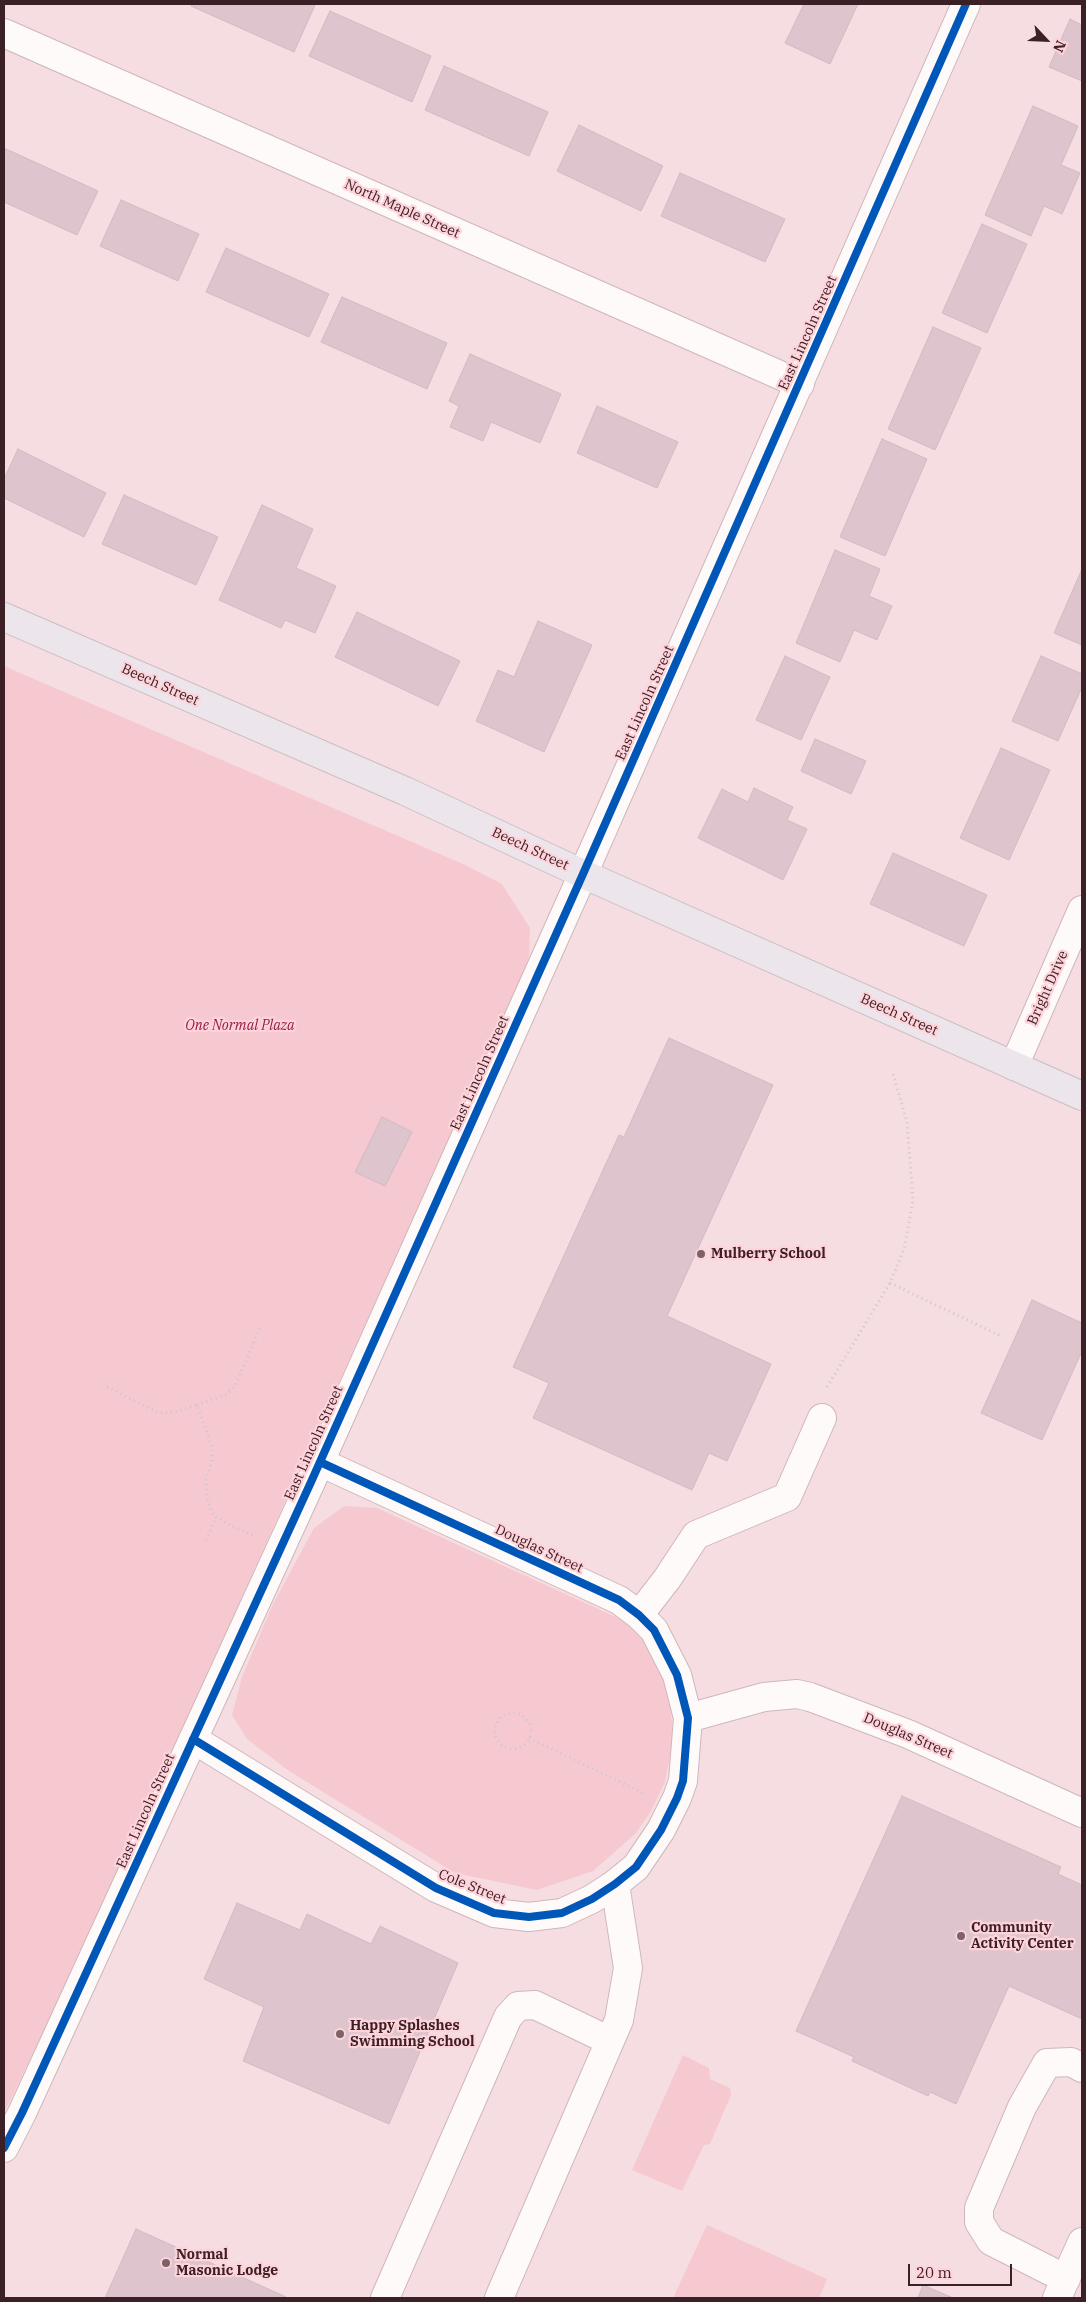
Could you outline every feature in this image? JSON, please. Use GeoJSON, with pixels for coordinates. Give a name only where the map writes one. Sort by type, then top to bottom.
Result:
{"type":"FeatureCollection","features":[{"type":"Feature","properties":{"kind":"main road","name":"Beech Street"},"geometry":{"type":"LineString","coordinates":[[4,617],[405,792],[583,874],[1082,1096]]}},
{"type":"Feature","properties":{"kind":"street","name":"East Lincoln Street"},"geometry":{"type":"LineString","coordinates":[[4,2148],[22,2113],[320,1462],[583,874],[966,4]]}},
{"type":"Feature","properties":{"kind":"street","name":"North Maple Street"},"geometry":{"type":"LineString","coordinates":[[4,33],[800,384]]}},
{"type":"Feature","properties":{"kind":"street","name":"Bright Drive"},"geometry":{"type":"LineString","coordinates":[[1014,1066],[1082,910]]}},
{"type":"Feature","properties":{"kind":"street"},"geometry":{"type":"LineString","coordinates":[[639,1615],[667,1579],[696,1536],[787,1497],[822,1418]]}},
{"type":"Feature","properties":{"kind":"street","name":"Douglas Street"},"geometry":{"type":"LineString","coordinates":[[320,1462],[619,1600],[639,1615],[654,1630],[677,1675],[688,1718],[764,1697],[797,1694],[810,1697],[908,1734],[1082,1813]]}},
{"type":"Feature","properties":{"kind":"street","name":"Cole Street"},"geometry":{"type":"LineString","coordinates":[[193,1739],[436,1888],[494,1913],[529,1917],[562,1913],[592,1899],[636,1866],[661,1830],[673,1808],[683,1781],[688,1718]]}},
{"type":"Feature","properties":{"kind":"street"},"geometry":{"type":"LineString","coordinates":[[499,2298],[619,2020],[628,1968],[614,1884]]}},
{"type":"Feature","properties":{"kind":"street"},"geometry":{"type":"LineString","coordinates":[[385,2298],[508,2017],[518,2006],[534,2005],[610,2041]]}},
{"type":"Feature","properties":{"kind":"street"},"geometry":{"type":"LineString","coordinates":[[1082,2068],[1071,2062],[1047,2063],[1022,2107],[979,2208],[979,2222],[991,2241],[1061,2289],[1082,2242]]}},
{"type":"Feature","properties":{"kind":"path"},"geometry":{"type":"LineString","coordinates":[[822,1418],[820,1398],[890,1283],[904,1249],[913,1201],[907,1122],[893,1074]]}},
{"type":"Feature","properties":{"kind":"path"},"geometry":{"type":"LineString","coordinates":[[890,1283],[1001,1336]]}},
{"type":"Feature","properties":{"kind":"path"},"geometry":{"type":"LineString","coordinates":[[107,1387],[159,1413],[175,1412],[227,1394],[235,1386],[260,1328]]}},
{"type":"Feature","properties":{"kind":"path"},"geometry":{"type":"LineString","coordinates":[[197,1405],[212,1446],[212,1461],[206,1480],[207,1498],[211,1511],[216,1517],[234,1527],[281,1547]]}},
{"type":"Feature","properties":{"kind":"path"},"geometry":{"type":"LineString","coordinates":[[206,1540],[216,1517]]}},
{"type":"Feature","properties":{"kind":"path"},"geometry":{"type":"LineString","coordinates":[[506,1714],[523,1716],[530,1726],[530,1738],[522,1746],[506,1747],[497,1739],[495,1728],[497,1722],[506,1714]]}},
{"type":"Feature","properties":{"kind":"path"},"geometry":{"type":"LineString","coordinates":[[530,1738],[673,1808]]}},
{"type":"Feature","properties":{"kind":"green space","name":"One Normal Plaza"},"geometry":{"type":"Polygon","coordinates":[[[4,666],[463,864],[502,884],[530,928],[529,956],[523,975],[75,1966],[4,2113],[4,666]]]}},
{"type":"Feature","properties":{"kind":"green space"},"geometry":{"type":"Polygon","coordinates":[[[344,1506],[377,1508],[627,1622],[657,1653],[670,1693],[673,1741],[665,1782],[651,1811],[636,1833],[593,1871],[537,1890],[455,1873],[289,1771],[247,1739],[232,1715],[242,1677],[273,1604],[314,1528],[344,1506]]]}},
{"type":"Feature","properties":{"kind":"green space"},"geometry":{"type":"Polygon","coordinates":[[[683,2055],[709,2068],[710,2079],[730,2088],[731,2095],[710,2144],[704,2145],[682,2191],[632,2170],[683,2055]]]}},
{"type":"Feature","properties":{"kind":"green space"},"geometry":{"type":"Polygon","coordinates":[[[707,2225],[827,2279],[819,2298],[673,2298],[707,2225]]]}},
{"type":"Feature","properties":{"kind":"building"},"geometry":{"type":"Polygon","coordinates":[[[192,4],[315,5],[294,52],[191,6],[192,4]]]}},
{"type":"Feature","properties":{"kind":"building"},"geometry":{"type":"Polygon","coordinates":[[[804,4],[858,4],[830,64],[785,43],[804,4]]]}},
{"type":"Feature","properties":{"kind":"building"},"geometry":{"type":"Polygon","coordinates":[[[330,11],[431,56],[412,102],[309,56],[330,11]]]}},
{"type":"Feature","properties":{"kind":"building"},"geometry":{"type":"Polygon","coordinates":[[[1070,19],[1082,25],[1082,81],[1049,67],[1070,19]]]}},
{"type":"Feature","properties":{"kind":"building"},"geometry":{"type":"Polygon","coordinates":[[[444,66],[548,112],[529,156],[425,110],[444,66]]]}},
{"type":"Feature","properties":{"kind":"building"},"geometry":{"type":"Polygon","coordinates":[[[1033,106],[1078,126],[1061,165],[1080,173],[1062,214],[1044,206],[1031,236],[985,215],[1033,106]]]}},
{"type":"Feature","properties":{"kind":"building"},"geometry":{"type":"Polygon","coordinates":[[[579,125],[663,166],[641,211],[557,171],[579,125]]]}},
{"type":"Feature","properties":{"kind":"building"},"geometry":{"type":"Polygon","coordinates":[[[4,148],[98,191],[77,235],[4,202],[4,148]]]}},
{"type":"Feature","properties":{"kind":"building"},"geometry":{"type":"Polygon","coordinates":[[[680,173],[785,219],[765,262],[661,216],[680,173]]]}},
{"type":"Feature","properties":{"kind":"building"},"geometry":{"type":"Polygon","coordinates":[[[121,200],[199,234],[178,281],[100,246],[121,200]]]}},
{"type":"Feature","properties":{"kind":"building"},"geometry":{"type":"Polygon","coordinates":[[[982,224],[1027,244],[987,333],[942,313],[982,224]]]}},
{"type":"Feature","properties":{"kind":"building"},"geometry":{"type":"Polygon","coordinates":[[[226,248],[329,294],[309,337],[206,292],[226,248]]]}},
{"type":"Feature","properties":{"kind":"building"},"geometry":{"type":"Polygon","coordinates":[[[342,297],[447,343],[427,389],[321,342],[342,297]]]}},
{"type":"Feature","properties":{"kind":"building"},"geometry":{"type":"Polygon","coordinates":[[[933,327],[981,348],[935,450],[888,429],[933,327]]]}},
{"type":"Feature","properties":{"kind":"building"},"geometry":{"type":"Polygon","coordinates":[[[470,354],[561,394],[540,443],[491,422],[483,441],[450,427],[459,406],[449,401],[470,354]]]}},
{"type":"Feature","properties":{"kind":"building"},"geometry":{"type":"Polygon","coordinates":[[[597,406],[678,442],[657,488],[577,453],[597,406]]]}},
{"type":"Feature","properties":{"kind":"building"},"geometry":{"type":"Polygon","coordinates":[[[882,439],[927,459],[885,556],[840,537],[882,439]]]}},
{"type":"Feature","properties":{"kind":"building"},"geometry":{"type":"Polygon","coordinates":[[[18,449],[106,493],[84,537],[4,498],[4,479],[18,449]]]}},
{"type":"Feature","properties":{"kind":"building"},"geometry":{"type":"Polygon","coordinates":[[[124,495],[218,537],[196,585],[102,544],[124,495]]]}},
{"type":"Feature","properties":{"kind":"building"},"geometry":{"type":"Polygon","coordinates":[[[262,505],[313,529],[296,568],[336,586],[315,633],[285,620],[281,628],[219,600],[262,505]]]}},
{"type":"Feature","properties":{"kind":"building"},"geometry":{"type":"Polygon","coordinates":[[[835,550],[880,569],[869,596],[892,606],[877,640],[854,630],[840,662],[796,643],[835,550]]]}},
{"type":"Feature","properties":{"kind":"building"},"geometry":{"type":"Polygon","coordinates":[[[1082,569],[1082,645],[1054,633],[1082,569]]]}},
{"type":"Feature","properties":{"kind":"building"},"geometry":{"type":"Polygon","coordinates":[[[357,612],[460,661],[438,706],[335,657],[357,612]]]}},
{"type":"Feature","properties":{"kind":"building"},"geometry":{"type":"Polygon","coordinates":[[[538,621],[592,645],[544,752],[476,721],[498,670],[514,677],[538,621]]]}},
{"type":"Feature","properties":{"kind":"building"},"geometry":{"type":"Polygon","coordinates":[[[785,656],[830,677],[801,740],[756,720],[785,656]]]}},
{"type":"Feature","properties":{"kind":"building"},"geometry":{"type":"Polygon","coordinates":[[[1041,656],[1082,674],[1082,687],[1058,741],[1012,721],[1041,656]]]}},
{"type":"Feature","properties":{"kind":"building"},"geometry":{"type":"Polygon","coordinates":[[[815,739],[866,761],[851,794],[801,771],[815,739]]]}},
{"type":"Feature","properties":{"kind":"building"},"geometry":{"type":"Polygon","coordinates":[[[1001,748],[1050,770],[1009,860],[960,838],[1001,748]]]}},
{"type":"Feature","properties":{"kind":"building"},"geometry":{"type":"Polygon","coordinates":[[[754,788],[793,807],[787,820],[807,829],[783,880],[698,838],[722,789],[748,802],[754,788]]]}},
{"type":"Feature","properties":{"kind":"building"},"geometry":{"type":"Polygon","coordinates":[[[893,853],[987,895],[964,946],[870,904],[893,853]]]}},
{"type":"Feature","properties":{"kind":"building"},"geometry":{"type":"Polygon","coordinates":[[[669,1038],[773,1085],[667,1316],[771,1364],[727,1461],[709,1453],[692,1490],[533,1418],[549,1383],[513,1367],[619,1135],[624,1137],[669,1038]]]}},
{"type":"Feature","properties":{"kind":"building"},"geometry":{"type":"Polygon","coordinates":[[[382,1117],[412,1132],[385,1186],[355,1172],[382,1117]]]}},
{"type":"Feature","properties":{"kind":"building"},"geometry":{"type":"Polygon","coordinates":[[[1032,1300],[1082,1323],[1082,1351],[1042,1440],[981,1413],[1032,1300]]]}},
{"type":"Feature","properties":{"kind":"building","name":"Community Activity Center"},"geometry":{"type":"Polygon","coordinates":[[[902,1796],[1061,1867],[1058,1874],[1082,1885],[1082,2019],[1009,1986],[956,2104],[930,2092],[928,2096],[852,2061],[854,2057],[796,2031],[902,1796]]]}},
{"type":"Feature","properties":{"kind":"building","name":"Happy Splashes Swimming School"},"geometry":{"type":"Polygon","coordinates":[[[237,1903],[300,1930],[307,1914],[371,1944],[380,1926],[458,1963],[389,2124],[243,2061],[264,2007],[204,1979],[237,1903]]]}},
{"type":"Feature","properties":{"kind":"building","name":"Normal Masonic Lodge"},"geometry":{"type":"Polygon","coordinates":[[[136,2229],[286,2297],[105,2298],[136,2229]]]}},
{"type":"Feature","properties":{"kind":"building"},"geometry":{"type":"Polygon","coordinates":[[[923,2285],[953,2298],[918,2298],[923,2285]]]}},
{"type":"Feature","properties":{"kind":"cycle path"},"geometry":{"type":"LineString","coordinates":[[4,2148],[22,2113],[311,1482],[583,874],[966,4]]}},
{"type":"Feature","properties":{"kind":"cycle path"},"geometry":{"type":"LineString","coordinates":[[193,1739],[436,1888],[494,1913],[529,1917],[562,1913],[592,1899],[636,1867],[661,1830],[677,1798],[683,1781],[688,1718],[677,1675],[654,1630],[639,1615],[619,1600],[320,1462]]}},
{"type":"Feature","properties":{"kind":"place","name":"Mulberry School"},"geometry":{"type":"Point","coordinates":[701,1254]}},
{"type":"Feature","properties":{"kind":"place","name":"Community Activity Center"},"geometry":{"type":"Point","coordinates":[961,1936]}},
{"type":"Feature","properties":{"kind":"place","name":"Happy Splashes Swimming School"},"geometry":{"type":"Point","coordinates":[340,2034]}},
{"type":"Feature","properties":{"kind":"place","name":"Normal Masonic Lodge"},"geometry":{"type":"Point","coordinates":[166,2263]}}]}
